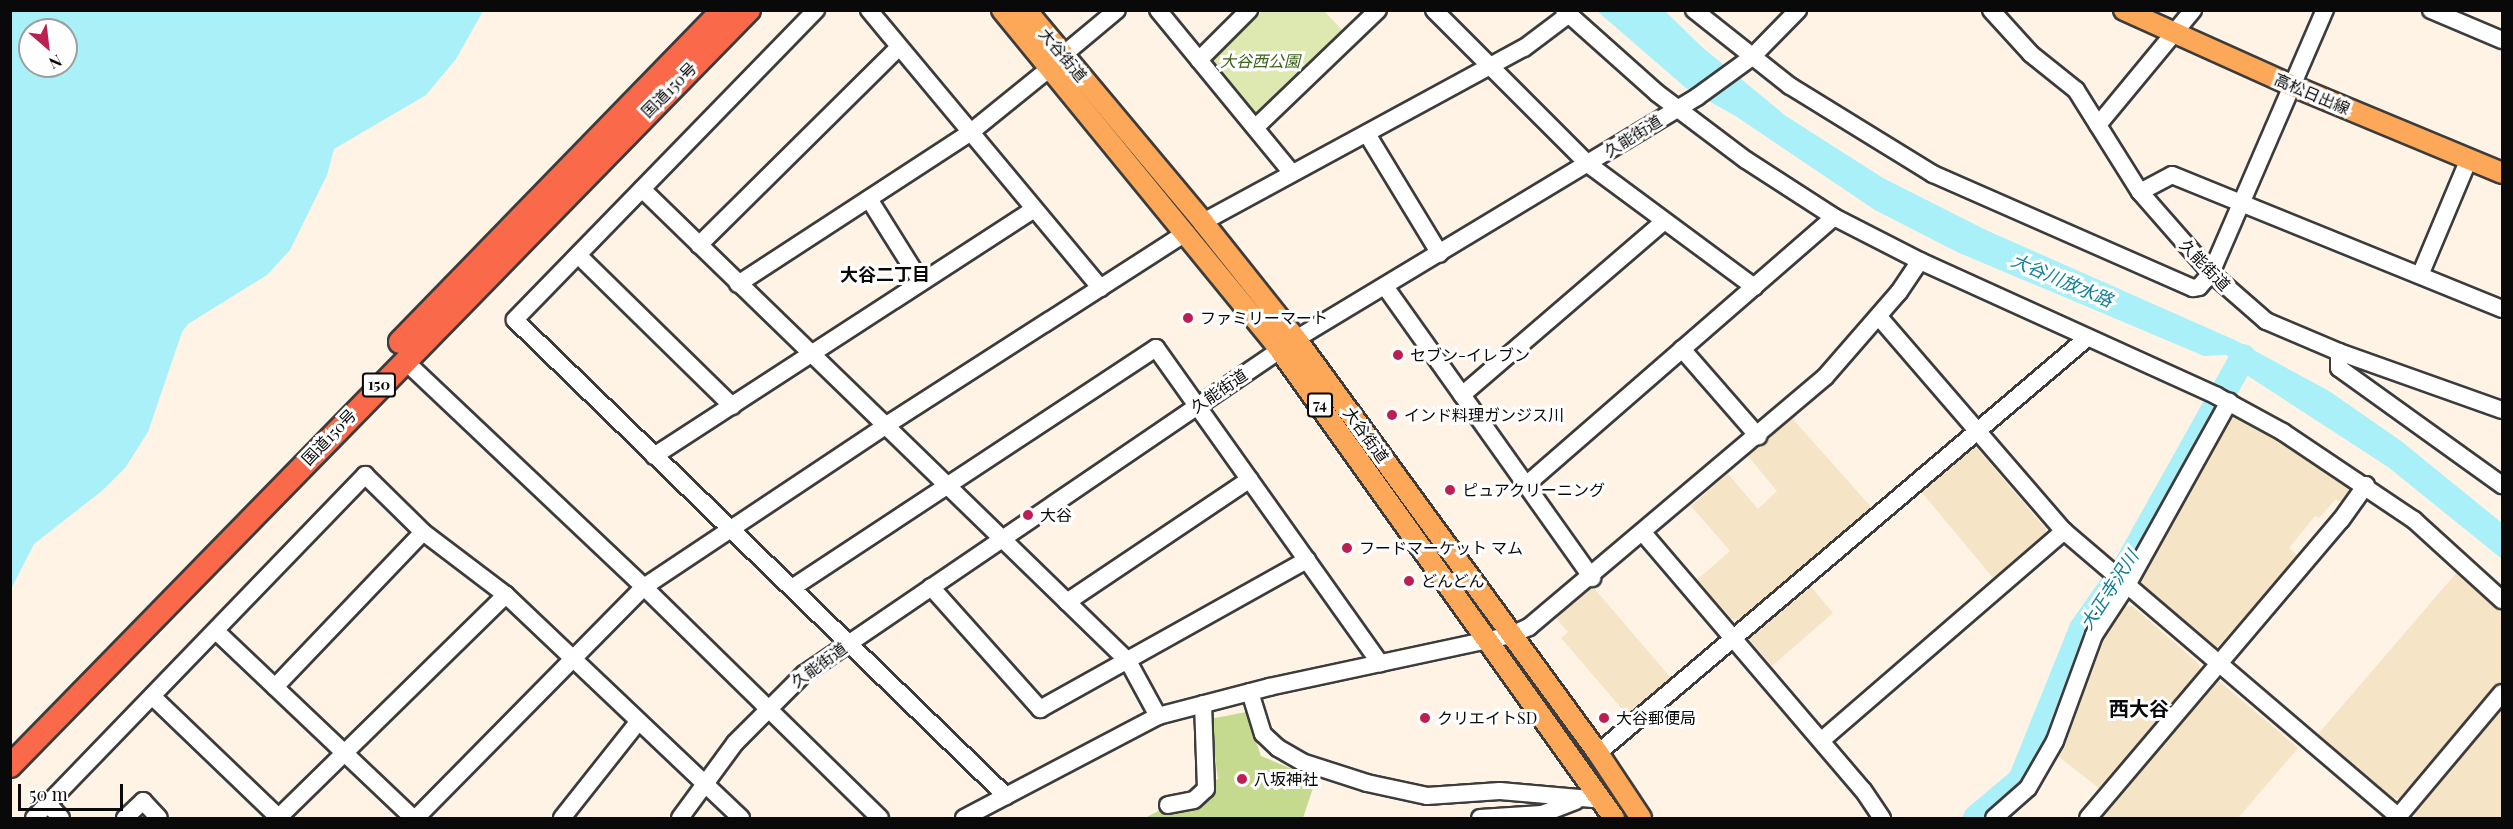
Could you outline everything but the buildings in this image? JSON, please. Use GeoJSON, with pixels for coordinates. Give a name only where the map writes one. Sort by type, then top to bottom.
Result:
{"type":"FeatureCollection","features":[{"type":"Feature","properties":{"kind":"highway","name":"国道150号"},"geometry":{"type":"LineString","coordinates":[[11,758],[723,10]]}},
{"type":"Feature","properties":{"kind":"highway","name":"国道150号"},"geometry":{"type":"LineString","coordinates":[[11,758],[749,10]]}},
{"type":"Feature","properties":{"kind":"main road","name":"大谷街道"},"geometry":{"type":"LineString","coordinates":[[1002,10],[1057,62],[1203,222],[1614,819]]}},
{"type":"Feature","properties":{"kind":"main road","name":"大谷街道"},"geometry":{"type":"LineString","coordinates":[[1026,10],[1057,62],[1186,233],[1288,344],[1511,635],[1598,753],[1641,819]]}},
{"type":"Feature","properties":{"kind":"main road","name":"高松日出線"},"geometry":{"type":"LineString","coordinates":[[2124,10],[2293,86],[2502,173]]}},
{"type":"Feature","properties":{"kind":"street"},"geometry":{"type":"LineString","coordinates":[[816,10],[515,320],[1006,796]]}},
{"type":"Feature","properties":{"kind":"street"},"geometry":{"type":"LineString","coordinates":[[869,10],[1101,288]]}},
{"type":"Feature","properties":{"kind":"street"},"geometry":{"type":"LineString","coordinates":[[738,284],[971,132],[1117,10]]}},
{"type":"Feature","properties":{"kind":"street"},"geometry":{"type":"LineString","coordinates":[[1158,10],[1292,173]]}},
{"type":"Feature","properties":{"kind":"street"},"geometry":{"type":"LineString","coordinates":[[1199,60],[1249,10]]}},
{"type":"Feature","properties":{"kind":"street"},"geometry":{"type":"LineString","coordinates":[[1256,127],[1378,10]]}},
{"type":"Feature","properties":{"kind":"street"},"geometry":{"type":"LineString","coordinates":[[1434,10],[1588,164],[1754,287]]}},
{"type":"Feature","properties":{"kind":"street"},"geometry":{"type":"LineString","coordinates":[[1694,10],[1752,57],[1847,124],[1965,190],[2187,286],[2199,287],[2211,273],[2325,10]]}},
{"type":"Feature","properties":{"kind":"street","name":"久能街道"},"geometry":{"type":"LineString","coordinates":[[680,819],[767,707],[804,674],[1288,344],[1386,288],[1678,108],[1752,57],[1798,10]]}},
{"type":"Feature","properties":{"kind":"street","name":"久能街道"},"geometry":{"type":"LineString","coordinates":[[1991,10],[2031,54],[2076,90],[2140,192],[2211,273],[2266,321],[2339,352],[2499,409]]}},
{"type":"Feature","properties":{"kind":"street"},"geometry":{"type":"LineString","coordinates":[[2098,125],[2173,31],[2193,10]]}},
{"type":"Feature","properties":{"kind":"street"},"geometry":{"type":"LineString","coordinates":[[2436,12],[2502,40]]}},
{"type":"Feature","properties":{"kind":"street"},"geometry":{"type":"LineString","coordinates":[[1203,222],[1490,67],[1539,38],[1566,13],[1614,58],[1746,160],[1834,217],[1920,261],[2224,399],[2366,485],[2477,573],[2502,600]]}},
{"type":"Feature","properties":{"kind":"street"},"geometry":{"type":"LineString","coordinates":[[699,245],[899,47]]}},
{"type":"Feature","properties":{"kind":"street"},"geometry":{"type":"LineString","coordinates":[[1367,134],[1440,254]]}},
{"type":"Feature","properties":{"kind":"street"},"geometry":{"type":"LineString","coordinates":[[2421,273],[2469,159]]}},
{"type":"Feature","properties":{"kind":"street"},"geometry":{"type":"LineString","coordinates":[[2140,192],[2172,175],[2421,273],[2502,309]]}},
{"type":"Feature","properties":{"kind":"street"},"geometry":{"type":"LineString","coordinates":[[642,189],[810,354],[1004,538],[1128,661],[1158,716]]}},
{"type":"Feature","properties":{"kind":"street"},"geometry":{"type":"LineString","coordinates":[[868,199],[921,282]]}},
{"type":"Feature","properties":{"kind":"street"},"geometry":{"type":"LineString","coordinates":[[654,456],[1034,209]]}},
{"type":"Feature","properties":{"kind":"street"},"geometry":{"type":"LineString","coordinates":[[1526,485],[1834,217]]}},
{"type":"Feature","properties":{"kind":"street"},"geometry":{"type":"LineString","coordinates":[[1462,395],[1664,222]]}},
{"type":"Feature","properties":{"kind":"street"},"geometry":{"type":"LineString","coordinates":[[216,631],[414,819],[571,657],[644,587],[885,426],[1186,233]]}},
{"type":"Feature","properties":{"kind":"street"},"geometry":{"type":"LineString","coordinates":[[578,255],[732,406]]}},
{"type":"Feature","properties":{"kind":"street"},"geometry":{"type":"LineString","coordinates":[[964,819],[1158,716],[1250,692],[1511,635],[1529,627],[1592,578],[1825,377],[1879,317],[1920,261]]}},
{"type":"Feature","properties":{"kind":"street"},"geometry":{"type":"LineString","coordinates":[[1386,288],[1592,578]]}},
{"type":"Feature","properties":{"kind":"street"},"geometry":{"type":"LineString","coordinates":[[1879,317],[2064,531],[2218,666],[2398,818],[2502,693]]}},
{"type":"Feature","properties":{"kind":"street"},"geometry":{"type":"LineString","coordinates":[[1598,753],[1976,429],[2087,338]]}},
{"type":"Feature","properties":{"kind":"street"},"geometry":{"type":"LineString","coordinates":[[792,588],[1156,348],[1380,663]]}},
{"type":"Feature","properties":{"kind":"street"},"geometry":{"type":"LineString","coordinates":[[1682,350],[1758,436]]}},
{"type":"Feature","properties":{"kind":"street"},"geometry":{"type":"LineString","coordinates":[[2339,352],[2339,368],[2502,485]]}},
{"type":"Feature","properties":{"kind":"street"},"geometry":{"type":"LineString","coordinates":[[404,360],[644,587],[880,819]]}},
{"type":"Feature","properties":{"kind":"street"},"geometry":{"type":"LineString","coordinates":[[2499,409],[2502,391]]}},
{"type":"Feature","properties":{"kind":"street"},"geometry":{"type":"LineString","coordinates":[[1994,819],[2028,788],[2055,741],[2094,635],[2120,580],[2224,399]]}},
{"type":"Feature","properties":{"kind":"street"},"geometry":{"type":"LineString","coordinates":[[33,819],[365,475],[423,532],[506,595],[741,819]]}},
{"type":"Feature","properties":{"kind":"street"},"geometry":{"type":"LineString","coordinates":[[1067,602],[1250,479]]}},
{"type":"Feature","properties":{"kind":"street"},"geometry":{"type":"LineString","coordinates":[[2088,819],[2218,666],[2366,485]]}},
{"type":"Feature","properties":{"kind":"street"},"geometry":{"type":"LineString","coordinates":[[1822,740],[2064,531]]}},
{"type":"Feature","properties":{"kind":"street"},"geometry":{"type":"LineString","coordinates":[[275,687],[423,532]]}},
{"type":"Feature","properties":{"kind":"street"},"geometry":{"type":"LineString","coordinates":[[1644,534],[1822,740],[1882,819]]}},
{"type":"Feature","properties":{"kind":"street"},"geometry":{"type":"LineString","coordinates":[[931,587],[1040,709],[1307,560]]}},
{"type":"Feature","properties":{"kind":"street"},"geometry":{"type":"LineString","coordinates":[[153,697],[278,818],[506,595]]}},
{"type":"Feature","properties":{"kind":"street"},"geometry":{"type":"LineString","coordinates":[[1250,692],[1253,713],[1263,734],[1302,762],[1367,783],[1427,796],[1500,791],[1576,800],[1602,800]]}},
{"type":"Feature","properties":{"kind":"street"},"geometry":{"type":"LineString","coordinates":[[1168,805],[1194,800],[1206,789],[1203,704]]}},
{"type":"Feature","properties":{"kind":"street"},"geometry":{"type":"LineString","coordinates":[[562,819],[638,722]]}},
{"type":"Feature","properties":{"kind":"street"},"geometry":{"type":"LineString","coordinates":[[1480,819],[1542,814],[1576,800]]}},
{"type":"Feature","properties":{"kind":"street"},"geometry":{"type":"LineString","coordinates":[[125,819],[143,801],[159,819]]}},
{"type":"Feature","properties":{"kind":"street"},"geometry":{"type":"LineString","coordinates":[[48,804],[61,819]]}},
{"type":"Feature","properties":{"kind":"shaded area"},"geometry":{"type":"Polygon","coordinates":[[[2236,413],[2356,491],[2344,505],[2336,499],[2319,518],[2315,516],[2289,548],[2299,557],[2215,650],[2142,586],[2140,578],[2231,415],[2236,413]]]}},
{"type":"Feature","properties":{"kind":"shaded area"},"geometry":{"type":"Polygon","coordinates":[[[1791,417],[1872,508],[1739,620],[1732,619],[1697,580],[1730,551],[1691,506],[1728,474],[1758,509],[1777,491],[1748,456],[1791,417]]]}},
{"type":"Feature","properties":{"kind":"shaded area"},"geometry":{"type":"Polygon","coordinates":[[[1966,446],[1975,446],[2046,529],[2046,536],[1994,579],[1919,489],[1966,446]]]}},
{"type":"Feature","properties":{"kind":"shaded area"},"geometry":{"type":"Polygon","coordinates":[[[2458,571],[2502,612],[2502,680],[2401,798],[2393,798],[2318,734],[2458,571]]]}},
{"type":"Feature","properties":{"kind":"shaded area"},"geometry":{"type":"Polygon","coordinates":[[[1808,583],[1833,613],[1772,666],[1749,639],[1750,633],[1808,583]]]}},
{"type":"Feature","properties":{"kind":"shaded area"},"geometry":{"type":"Polygon","coordinates":[[[1593,587],[1671,678],[1628,716],[1561,638],[1568,632],[1556,618],[1593,587]]]}},
{"type":"Feature","properties":{"kind":"shaded area"},"geometry":{"type":"Polygon","coordinates":[[[2132,606],[2199,664],[2200,672],[2100,789],[2054,753],[2095,644],[2122,607],[2132,606]]]}},
{"type":"Feature","properties":{"kind":"shaded area"},"geometry":{"type":"Polygon","coordinates":[[[2218,680],[2298,748],[2238,818],[2099,818],[2218,680]]]}},
{"type":"Feature","properties":{"kind":"shaded area"},"geometry":{"type":"Polygon","coordinates":[[[2502,705],[2502,818],[2415,818],[2414,809],[2502,705]]]}},
{"type":"Feature","properties":{"kind":"green space","name":"大谷西公園"},"geometry":{"type":"Polygon","coordinates":[[[1260,11],[1324,11],[1344,32],[1260,114],[1253,113],[1212,63],[1213,56],[1260,11]]]}},
{"type":"Feature","properties":{"kind":"green space"},"geometry":{"type":"Polygon","coordinates":[[[1246,712],[1261,756],[1316,779],[1303,818],[1145,818],[1218,779],[1210,719],[1246,712]]]}},
{"type":"Feature","properties":{"kind":"water"},"geometry":{"type":"Polygon","coordinates":[[[11,10],[483,11],[456,59],[426,95],[334,149],[327,175],[290,250],[267,275],[188,324],[182,332],[148,432],[125,468],[103,490],[34,544],[11,589],[11,10]]]}},
{"type":"Feature","properties":{"kind":"water","name":"大谷川放水路"},"geometry":{"type":"Polygon","coordinates":[[[1597,11],[1665,11],[1702,47],[1786,116],[1883,178],[1986,230],[2237,341],[2329,391],[2401,441],[2502,523],[2502,559],[2388,467],[2245,374],[2232,372],[2232,359],[2226,355],[2204,356],[1957,252],[1875,210],[1737,117],[1686,88],[1597,11]]]}},
{"type":"Feature","properties":{"kind":"waterway","name":"大正寺沢川"},"geometry":{"type":"LineString","coordinates":[[1976,818],[2021,780],[2082,629],[2128,563],[2243,357]]}},
{"type":"Feature","properties":{"kind":"place","name":"ファミリーマート"},"geometry":{"type":"Point","coordinates":[1188,318]}},
{"type":"Feature","properties":{"kind":"place","name":"セブン-イレブン"},"geometry":{"type":"Point","coordinates":[1398,355]}},
{"type":"Feature","properties":{"kind":"place","name":"インド料理ガンジス川"},"geometry":{"type":"Point","coordinates":[1392,415]}},
{"type":"Feature","properties":{"kind":"place","name":"ピュアクリーニング"},"geometry":{"type":"Point","coordinates":[1450,490]}},
{"type":"Feature","properties":{"kind":"place","name":"大谷"},"geometry":{"type":"Point","coordinates":[1028,515]}},
{"type":"Feature","properties":{"kind":"place","name":"フードマーケット マム"},"geometry":{"type":"Point","coordinates":[1347,548]}},
{"type":"Feature","properties":{"kind":"place","name":"どんどん"},"geometry":{"type":"Point","coordinates":[1409,581]}},
{"type":"Feature","properties":{"kind":"place","name":"クリエイトSD"},"geometry":{"type":"Point","coordinates":[1425,718]}},
{"type":"Feature","properties":{"kind":"place","name":"大谷郵便局"},"geometry":{"type":"Point","coordinates":[1604,718]}},
{"type":"Feature","properties":{"kind":"place","name":"八坂神社"},"geometry":{"type":"Point","coordinates":[1242,779]}},
{"type":"Feature","properties":{"kind":"district","name":"大谷二丁目"},"geometry":{"type":"Point","coordinates":[885,274]}},
{"type":"Feature","properties":{"kind":"district","name":"西大谷"},"geometry":{"type":"Point","coordinates":[2139,707]}}]}
